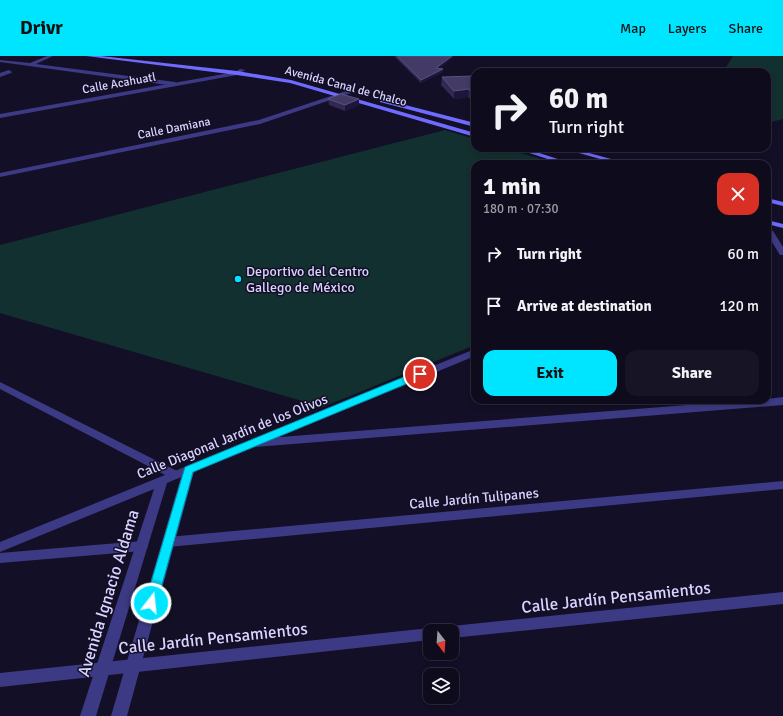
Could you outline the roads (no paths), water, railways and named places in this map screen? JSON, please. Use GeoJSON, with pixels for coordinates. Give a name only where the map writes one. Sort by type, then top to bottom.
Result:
{"type":"FeatureCollection","features":[{"type":"Feature","properties":{"kind":"main road","name":"Avenida Canal de Chalco"},"geometry":{"type":"LineString","coordinates":[[88,56],[239,71],[340,92],[471,134]]}},
{"type":"Feature","properties":{"kind":"main road","name":"Avenida Canal de Chalco"},"geometry":{"type":"LineString","coordinates":[[119,56],[314,82]]}},
{"type":"Feature","properties":{"kind":"main road","name":"Avenida Canal de Chalco"},"geometry":{"type":"LineString","coordinates":[[348,92],[356,94]]}},
{"type":"Feature","properties":{"kind":"main road","name":"Avenida Canal de Chalco"},"geometry":{"type":"LineString","coordinates":[[375,99],[471,124]]}},
{"type":"Feature","properties":{"kind":"main road"},"geometry":{"type":"LineString","coordinates":[[530,152],[557,160]]}},
{"type":"Feature","properties":{"kind":"main road"},"geometry":{"type":"LineString","coordinates":[[580,152],[610,160]]}},
{"type":"Feature","properties":{"kind":"main road"},"geometry":{"type":"LineString","coordinates":[[771,201],[783,204]]}},
{"type":"Feature","properties":{"kind":"street"},"geometry":{"type":"LineString","coordinates":[[30,65],[51,56]]}},
{"type":"Feature","properties":{"kind":"street"},"geometry":{"type":"LineString","coordinates":[[0,61],[175,84]]}},
{"type":"Feature","properties":{"kind":"street","name":"Calle Acahuatl"},"geometry":{"type":"LineString","coordinates":[[0,116],[239,71]]}},
{"type":"Feature","properties":{"kind":"street"},"geometry":{"type":"LineString","coordinates":[[0,75],[9,72]]}},
{"type":"Feature","properties":{"kind":"street","name":"Calle Damiana"},"geometry":{"type":"LineString","coordinates":[[0,175],[260,122],[340,92],[348,92]]}},
{"type":"Feature","properties":{"kind":"street"},"geometry":{"type":"LineString","coordinates":[[771,232],[780,225]]}},
{"type":"Feature","properties":{"kind":"street"},"geometry":{"type":"LineString","coordinates":[[771,236],[783,253]]}},
{"type":"Feature","properties":{"kind":"street","name":"Calle Diagonal Jardín de los Olivos"},"geometry":{"type":"LineString","coordinates":[[0,547],[471,354]]}},
{"type":"Feature","properties":{"kind":"street"},"geometry":{"type":"LineString","coordinates":[[0,385],[175,475]]}},
{"type":"Feature","properties":{"kind":"street"},"geometry":{"type":"LineString","coordinates":[[0,396],[12,392]]}},
{"type":"Feature","properties":{"kind":"street"},"geometry":{"type":"LineString","coordinates":[[771,402],[783,401]]}},
{"type":"Feature","properties":{"kind":"street"},"geometry":{"type":"LineString","coordinates":[[253,443],[745,404]]}},
{"type":"Feature","properties":{"kind":"street"},"geometry":{"type":"LineString","coordinates":[[119,716],[189,470]]}},
{"type":"Feature","properties":{"kind":"street","name":"Avenida Ignacio Aldama"},"geometry":{"type":"LineString","coordinates":[[88,716],[162,481]]}},
{"type":"Feature","properties":{"kind":"street","name":"Calle Jardín Tulipanes"},"geometry":{"type":"LineString","coordinates":[[168,542],[783,485]]}},
{"type":"Feature","properties":{"kind":"street"},"geometry":{"type":"LineString","coordinates":[[0,558],[142,546]]}},
{"type":"Feature","properties":{"kind":"street","name":"Calle Jardín Pensamientos"},"geometry":{"type":"LineString","coordinates":[[459,631],[783,598]]}},
{"type":"Feature","properties":{"kind":"street","name":"Calle Jardín Pensamientos"},"geometry":{"type":"LineString","coordinates":[[0,680],[423,635]]}},
{"type":"Feature","properties":{"kind":"place","name":"Deportivo del Centro Gallego de México"},"geometry":{"type":"Point","coordinates":[238,279]}}]}
